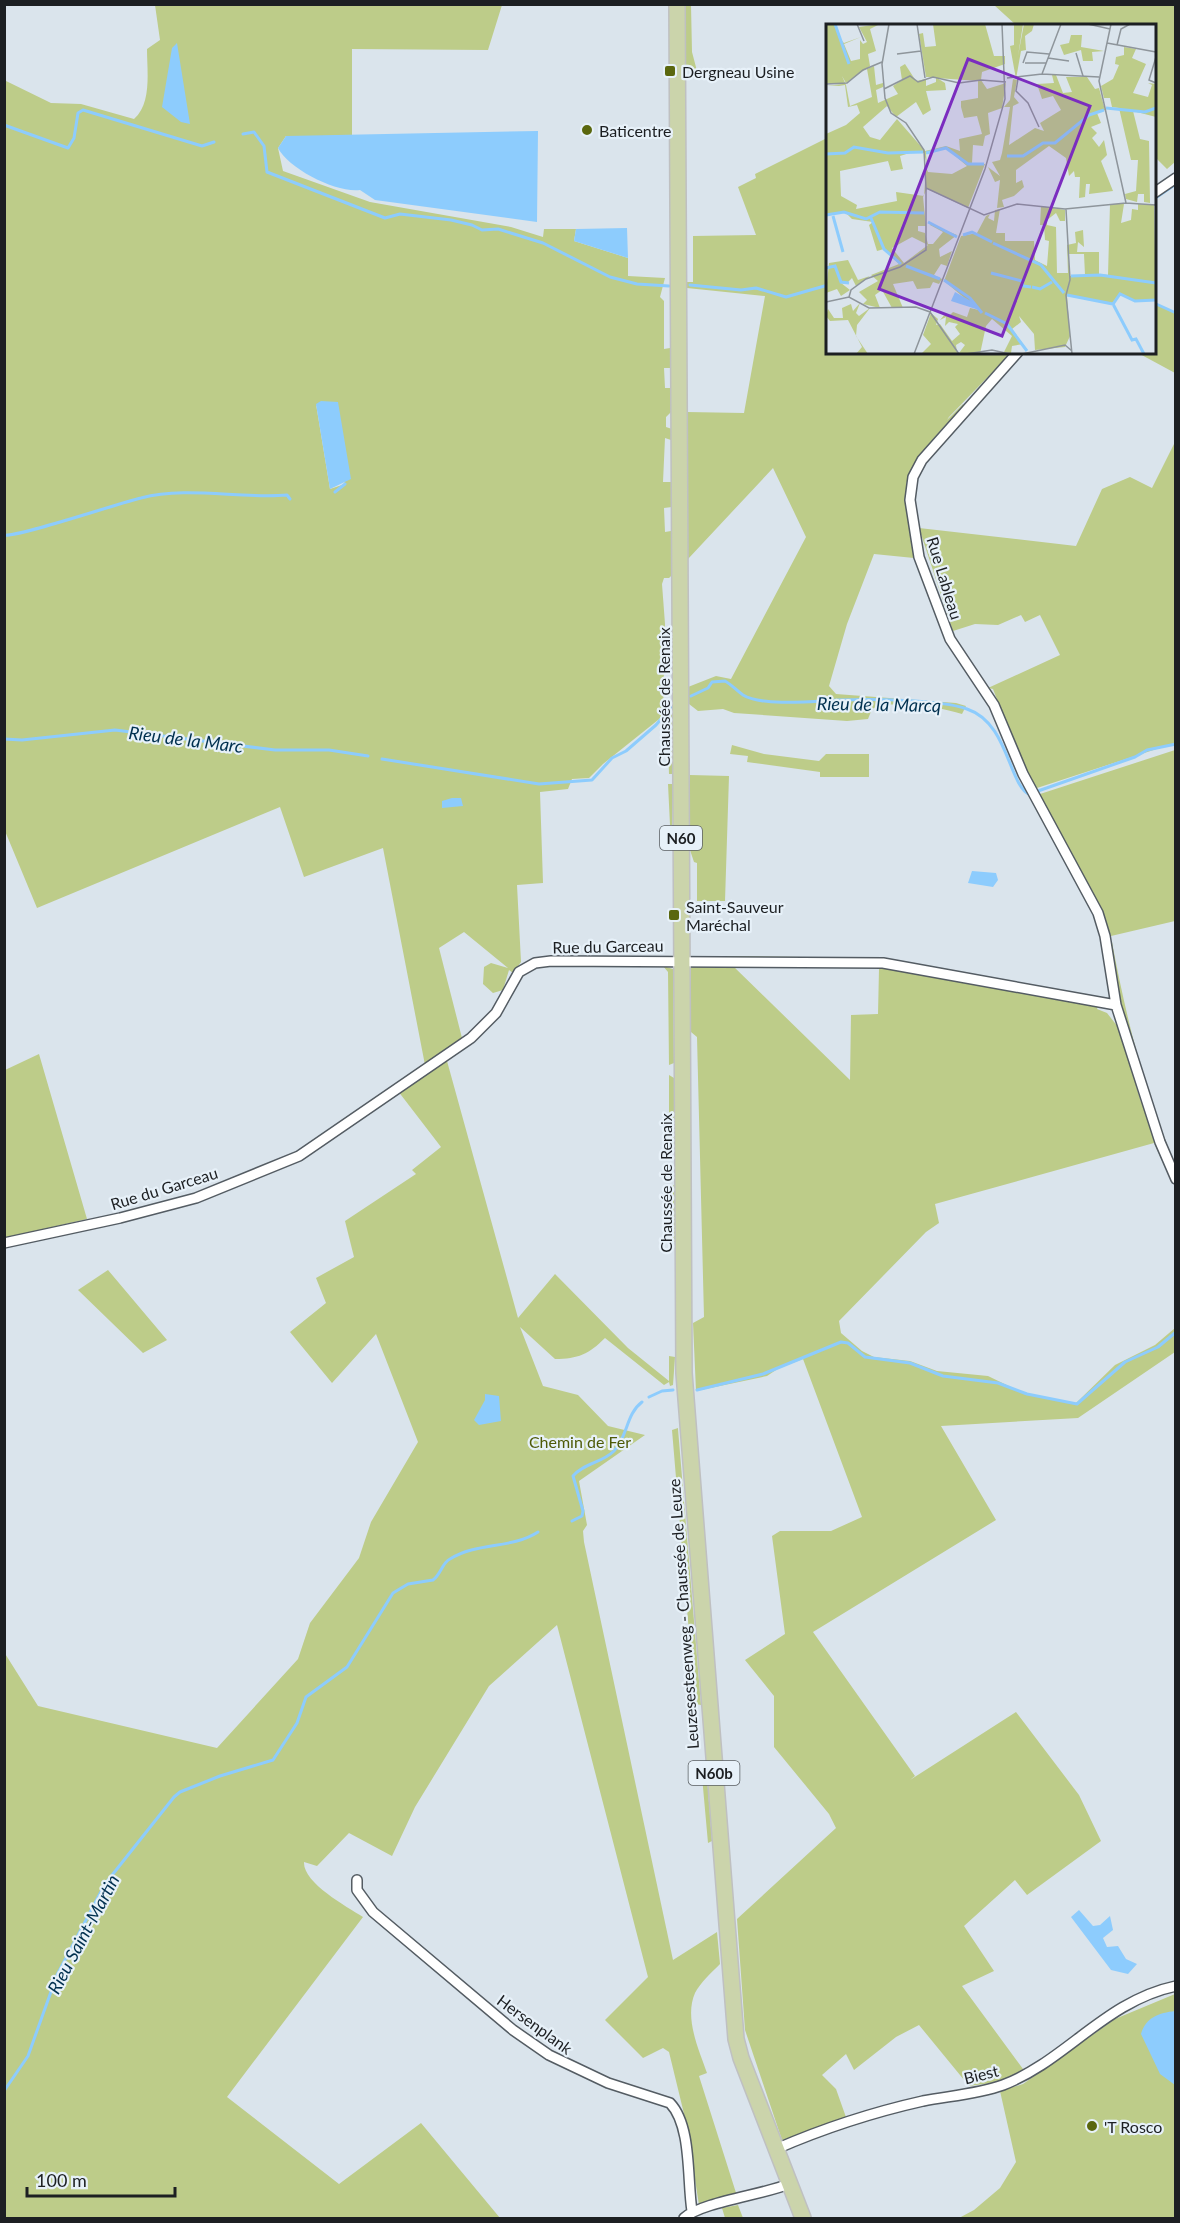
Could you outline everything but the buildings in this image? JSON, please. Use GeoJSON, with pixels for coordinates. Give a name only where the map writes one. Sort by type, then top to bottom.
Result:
{"type":"FeatureCollection","features":[{"type":"Feature","properties":{"kind":"main road","name":"Chaussée de Renaix"},"geometry":{"type":"LineString","coordinates":[[677,4],[684,1390]]}},
{"type":"Feature","properties":{"kind":"main road","name":"Leuzesesteenweg - Chaussée de Leuze"},"geometry":{"type":"LineString","coordinates":[[684,1390],[732,2003],[741,2058],[803,2218]]}},
{"type":"Feature","properties":{"kind":"street"},"geometry":{"type":"LineString","coordinates":[[1156,192],[1176,178]]}},
{"type":"Feature","properties":{"kind":"street","name":"Rue Lableau"},"geometry":{"type":"LineString","coordinates":[[1016,354],[922,460],[913,477],[910,500],[919,556],[943,624],[958,654],[994,705],[1033,794],[1102,923],[1116,1005]]}},
{"type":"Feature","properties":{"kind":"street","name":"Rue du Garceau"},"geometry":{"type":"LineString","coordinates":[[4,1243],[120,1218],[196,1198],[299,1156],[471,1038],[496,1013],[519,972],[535,963],[682,961],[896,964],[1116,1005]]}},
{"type":"Feature","properties":{"kind":"street"},"geometry":{"type":"LineString","coordinates":[[1116,1005],[1160,1142],[1176,1179]]}},
{"type":"Feature","properties":{"kind":"street","name":"Hersenplank"},"geometry":{"type":"LineString","coordinates":[[357,1880],[357,1890],[373,1912],[532,2044],[569,2067],[669,2103],[679,2118],[688,2161],[692,2211]]}},
{"type":"Feature","properties":{"kind":"street","name":"Biest"},"geometry":{"type":"LineString","coordinates":[[776,2149],[801,2138],[910,2105],[1002,2085],[1047,2059],[1109,2014],[1176,1986]]}},
{"type":"Feature","properties":{"kind":"street"},"geometry":{"type":"LineString","coordinates":[[684,2218],[692,2211],[754,2196],[789,2184]]}},
{"type":"Feature","properties":{"kind":"green space"},"geometry":{"type":"Polygon","coordinates":[[[155,5],[502,5],[488,50],[352,49],[352,136],[286,136],[278,148],[283,171],[370,202],[511,227],[543,237],[544,229],[576,229],[574,241],[628,258],[628,276],[665,278],[660,297],[664,301],[664,349],[670,348],[671,368],[664,368],[665,388],[671,388],[672,411],[666,417],[666,427],[672,429],[671,440],[665,438],[663,482],[671,482],[672,507],[664,508],[665,532],[671,531],[672,575],[664,578],[662,584],[665,624],[663,716],[589,778],[572,779],[568,789],[540,792],[543,883],[517,885],[521,962],[513,973],[509,970],[503,990],[493,993],[483,984],[484,967],[491,963],[508,968],[464,932],[439,948],[462,1038],[425,1065],[383,848],[304,877],[280,807],[37,908],[5,831],[4,80],[51,103],[81,104],[134,119],[144,105],[146,96],[147,49],[160,40],[155,5]],[[316,404],[330,489],[345,484],[316,404]]]}},
{"type":"Feature","properties":{"kind":"green space"},"geometry":{"type":"Polygon","coordinates":[[[686,5],[691,5],[692,52],[697,71],[686,70],[686,5]]]}},
{"type":"Feature","properties":{"kind":"green space"},"geometry":{"type":"Polygon","coordinates":[[[994,5],[1175,5],[1175,162],[1167,169],[1156,158],[1156,24],[1015,24],[994,5]]]}},
{"type":"Feature","properties":{"kind":"green space"},"geometry":{"type":"Polygon","coordinates":[[[826,138],[826,354],[1010,354],[949,417],[947,420],[963,404],[964,406],[931,442],[916,463],[906,484],[909,485],[915,544],[912,545],[909,530],[914,558],[874,554],[847,624],[829,686],[836,694],[956,703],[966,706],[962,714],[903,704],[881,706],[872,709],[868,719],[847,721],[734,713],[723,709],[698,711],[689,704],[688,687],[716,676],[731,679],[806,537],[773,468],[688,559],[687,412],[744,413],[765,296],[687,288],[687,282],[693,282],[693,236],[756,235],[738,187],[756,178],[755,174],[826,138]]]}},
{"type":"Feature","properties":{"kind":"green space"},"geometry":{"type":"Polygon","coordinates":[[[1156,304],[1175,312],[1175,373],[1140,354],[1156,354],[1156,304]]]}},
{"type":"Feature","properties":{"kind":"green space"},"geometry":{"type":"Polygon","coordinates":[[[1175,442],[1175,743],[1037,788],[1030,776],[1027,777],[993,689],[988,688],[1060,655],[1040,615],[1025,622],[1021,615],[998,625],[975,624],[953,631],[919,528],[1076,546],[1102,489],[1130,477],[1152,488],[1175,442]]]}},
{"type":"Feature","properties":{"kind":"green space"},"geometry":{"type":"Polygon","coordinates":[[[667,712],[673,712],[673,774],[669,774],[667,712]]]}},
{"type":"Feature","properties":{"kind":"green space"},"geometry":{"type":"Polygon","coordinates":[[[732,745],[764,754],[819,761],[826,754],[869,754],[869,777],[820,777],[820,772],[747,762],[748,756],[730,754],[732,745]]]}},
{"type":"Feature","properties":{"kind":"green space"},"geometry":{"type":"Polygon","coordinates":[[[1175,750],[1175,921],[1111,936],[1101,907],[1099,908],[1088,889],[1091,888],[1037,795],[1175,750]]]}},
{"type":"Feature","properties":{"kind":"green space"},"geometry":{"type":"Polygon","coordinates":[[[690,775],[729,776],[725,901],[697,901],[697,863],[694,862],[690,850],[690,775]]]}},
{"type":"Feature","properties":{"kind":"green space"},"geometry":{"type":"Polygon","coordinates":[[[668,784],[673,784],[672,825],[670,825],[668,784]]]}},
{"type":"Feature","properties":{"kind":"green space"},"geometry":{"type":"Polygon","coordinates":[[[1112,942],[1138,1055],[1154,1110],[1175,1164],[1175,1172],[1154,1116],[1128,1030],[1109,943],[1112,942]]]}},
{"type":"Feature","properties":{"kind":"green space"},"geometry":{"type":"Polygon","coordinates":[[[724,956],[884,958],[884,961],[724,960],[724,956]]]}},
{"type":"Feature","properties":{"kind":"green space"},"geometry":{"type":"Polygon","coordinates":[[[876,965],[1098,1006],[1097,1009],[1107,1013],[1118,1027],[1139,1085],[1136,1086],[1141,1102],[1144,1102],[1171,1180],[1154,1143],[935,1204],[939,1223],[926,1232],[839,1321],[841,1333],[862,1351],[874,1357],[910,1361],[937,1371],[988,1376],[1021,1392],[1075,1404],[1115,1365],[1155,1345],[1175,1328],[1175,1352],[1078,1418],[941,1426],[996,1520],[813,1632],[915,1776],[910,1780],[1016,1712],[1079,1795],[1101,1841],[1027,1895],[1015,1880],[964,1926],[994,1971],[962,1986],[1023,2069],[1007,2081],[969,2086],[919,2025],[896,2037],[854,2070],[846,2054],[822,2075],[836,2089],[847,2120],[782,2140],[745,2030],[737,1919],[836,1828],[829,1814],[774,1747],[774,1696],[745,1660],[785,1634],[772,1536],[780,1531],[831,1531],[862,1517],[803,1359],[779,1368],[767,1376],[696,1391],[693,1323],[704,1317],[697,1037],[691,1032],[691,968],[733,966],[850,1080],[851,1015],[878,1014],[879,969],[895,969],[876,965]]]}},
{"type":"Feature","properties":{"kind":"green space"},"geometry":{"type":"Polygon","coordinates":[[[663,966],[673,969],[674,1063],[669,1065],[668,972],[663,966]]]}},
{"type":"Feature","properties":{"kind":"green space"},"geometry":{"type":"Polygon","coordinates":[[[39,1054],[87,1219],[5,1238],[5,1070],[39,1054]]]}},
{"type":"Feature","properties":{"kind":"green space","name":"Chemin de Fer"},"geometry":{"type":"Polygon","coordinates":[[[447,1061],[518,1318],[555,1274],[628,1348],[669,1381],[669,1356],[675,1357],[673,1385],[670,1386],[669,1382],[664,1385],[605,1338],[583,1354],[555,1359],[520,1327],[543,1386],[578,1395],[608,1426],[645,1435],[579,1481],[587,1525],[583,1531],[584,1542],[673,1960],[717,1932],[720,1964],[695,1993],[691,2013],[697,2044],[707,2073],[699,2076],[737,2196],[699,2205],[686,2122],[669,2052],[663,2048],[643,2058],[605,2020],[648,1977],[557,1625],[489,1686],[415,1807],[392,1856],[349,1833],[317,1866],[304,1862],[310,1878],[318,1886],[363,1917],[227,2097],[339,2184],[421,2123],[500,2218],[5,2218],[4,1652],[38,1706],[217,1748],[298,1659],[310,1623],[359,1558],[371,1522],[418,1442],[376,1334],[332,1383],[290,1332],[326,1303],[316,1278],[354,1257],[345,1221],[416,1174],[412,1170],[441,1147],[398,1091],[447,1061]]]}},
{"type":"Feature","properties":{"kind":"green space"},"geometry":{"type":"Polygon","coordinates":[[[669,1075],[674,1078],[674,1147],[669,1147],[669,1075]]]}},
{"type":"Feature","properties":{"kind":"green space"},"geometry":{"type":"Polygon","coordinates":[[[675,1185],[675,1242],[669,1242],[669,1186],[675,1185]]]}},
{"type":"Feature","properties":{"kind":"green space"},"geometry":{"type":"Polygon","coordinates":[[[108,1270],[167,1340],[143,1353],[78,1290],[108,1270]]]}},
{"type":"Feature","properties":{"kind":"green space"},"geometry":{"type":"Polygon","coordinates":[[[678,1428],[701,1705],[695,1704],[672,1430],[678,1428]]]}},
{"type":"Feature","properties":{"kind":"green space"},"geometry":{"type":"Polygon","coordinates":[[[706,1764],[712,1841],[708,1843],[701,1765],[706,1764]]]}},
{"type":"Feature","properties":{"kind":"green space","name":"'T Rosco"},"geometry":{"type":"Polygon","coordinates":[[[1175,1994],[1175,2218],[959,2218],[974,2210],[1000,2188],[1016,2162],[1000,2091],[1023,2084],[1115,2019],[1175,1994]]]}},
{"type":"Feature","properties":{"kind":"green space"},"geometry":{"type":"Polygon","coordinates":[[[738,2205],[743,2218],[725,2218],[722,2208],[738,2205]]]}},
{"type":"Feature","properties":{"kind":"water"},"geometry":{"type":"Polygon","coordinates":[[[177,43],[190,124],[181,122],[162,107],[172,48],[177,43]]]}},
{"type":"Feature","properties":{"kind":"water"},"geometry":{"type":"Polygon","coordinates":[[[538,131],[537,222],[375,200],[360,190],[339,188],[314,178],[292,164],[278,148],[286,136],[538,131]]]}},
{"type":"Feature","properties":{"kind":"water"},"geometry":{"type":"Polygon","coordinates":[[[627,228],[628,258],[574,241],[576,229],[627,228]]]}},
{"type":"Feature","properties":{"kind":"water"},"geometry":{"type":"Polygon","coordinates":[[[321,401],[338,402],[351,479],[330,489],[316,404],[321,401]]]}},
{"type":"Feature","properties":{"kind":"water"},"geometry":{"type":"Polygon","coordinates":[[[461,798],[463,806],[442,808],[442,801],[461,798]]]}},
{"type":"Feature","properties":{"kind":"water"},"geometry":{"type":"Polygon","coordinates":[[[972,871],[996,873],[998,880],[993,887],[968,883],[972,871]]]}},
{"type":"Feature","properties":{"kind":"water"},"geometry":{"type":"Polygon","coordinates":[[[485,1394],[499,1396],[501,1421],[479,1425],[474,1420],[485,1400],[485,1394]]]}},
{"type":"Feature","properties":{"kind":"water"},"geometry":{"type":"Polygon","coordinates":[[[1079,1910],[1093,1926],[1100,1925],[1110,1916],[1113,1930],[1103,1938],[1107,1947],[1118,1946],[1126,1959],[1137,1964],[1128,1974],[1111,1970],[1071,1917],[1079,1910]]]}},
{"type":"Feature","properties":{"kind":"water"},"geometry":{"type":"Polygon","coordinates":[[[1176,2011],[1175,2085],[1160,2074],[1141,2034],[1146,2024],[1154,2017],[1176,2011]]]}},
{"type":"Feature","properties":{"kind":"waterway"},"geometry":{"type":"LineString","coordinates":[[4,125],[68,148],[74,138],[78,113],[83,110],[202,146],[214,142]]}},
{"type":"Feature","properties":{"kind":"waterway"},"geometry":{"type":"LineString","coordinates":[[243,134],[254,132],[264,146],[267,172],[385,218],[400,214],[451,220],[482,230],[498,229],[543,243],[610,277],[637,284],[669,286]]}},
{"type":"Feature","properties":{"kind":"waterway"},"geometry":{"type":"LineString","coordinates":[[1156,198],[1176,184]]}},
{"type":"Feature","properties":{"kind":"waterway"},"geometry":{"type":"LineString","coordinates":[[690,285],[741,290],[756,288],[786,297],[826,286]]}},
{"type":"Feature","properties":{"kind":"waterway"},"geometry":{"type":"LineString","coordinates":[[1156,304],[1176,313]]}},
{"type":"Feature","properties":{"kind":"waterway"},"geometry":{"type":"LineString","coordinates":[[335,492],[345,484]]}},
{"type":"Feature","properties":{"kind":"waterway"},"geometry":{"type":"LineString","coordinates":[[4,535],[27,531],[129,501],[159,495],[176,493],[287,495],[290,499]]}},
{"type":"Feature","properties":{"kind":"waterway","name":"Rieu de la Marcq"},"geometry":{"type":"LineString","coordinates":[[691,696],[708,688],[712,682],[725,681],[743,695],[763,701],[904,700],[940,703],[967,709],[981,716],[991,727],[1000,740],[1017,779],[1030,795]]}},
{"type":"Feature","properties":{"kind":"waterway","name":"Rieu de la Marcq"},"geometry":{"type":"LineString","coordinates":[[382,759],[539,784],[592,780],[612,758],[626,751],[656,725],[671,707]]}},
{"type":"Feature","properties":{"kind":"waterway","name":"Rieu de la Marc"},"geometry":{"type":"LineString","coordinates":[[4,739],[22,740],[115,730],[275,750],[329,750],[368,756]]}},
{"type":"Feature","properties":{"kind":"waterway","name":"Rieu de la Marc"},"geometry":{"type":"LineString","coordinates":[[1038,791],[1135,757],[1147,750],[1176,744]]}},
{"type":"Feature","properties":{"kind":"waterway"},"geometry":{"type":"LineString","coordinates":[[697,1390],[763,1374],[841,1342],[848,1343],[865,1357],[910,1363],[943,1376],[998,1383],[1027,1394],[1077,1404],[1125,1362],[1158,1347],[1176,1332]]}},
{"type":"Feature","properties":{"kind":"waterway","name":"Rieu Saint-Martin"},"geometry":{"type":"LineString","coordinates":[[649,1397],[662,1391],[673,1390]]}},
{"type":"Feature","properties":{"kind":"waterway"},"geometry":{"type":"LineString","coordinates":[[572,1521],[582,1516],[583,1511],[573,1476],[582,1468],[614,1451],[633,1413],[642,1402]]}},
{"type":"Feature","properties":{"kind":"waterway","name":"Rieu Saint-Martin"},"geometry":{"type":"LineString","coordinates":[[4,2091],[28,2056],[57,1975],[105,1884],[174,1797],[180,1792],[220,1776],[273,1760],[297,1723],[306,1697],[347,1667],[393,1593],[408,1584],[433,1580],[447,1561],[460,1554],[517,1541],[538,1532]]}},
{"type":"Feature","properties":{"kind":"place","name":"Dergneau Usine"},"geometry":{"type":"Point","coordinates":[670,71]}},
{"type":"Feature","properties":{"kind":"place","name":"Baticentre"},"geometry":{"type":"Point","coordinates":[587,130]}},
{"type":"Feature","properties":{"kind":"place","name":"Saint-Sauveur Maréchal"},"geometry":{"type":"Point","coordinates":[674,915]}},
{"type":"Feature","properties":{"kind":"place","name":"'T Rosco"},"geometry":{"type":"Point","coordinates":[1092,2126]}}]}
